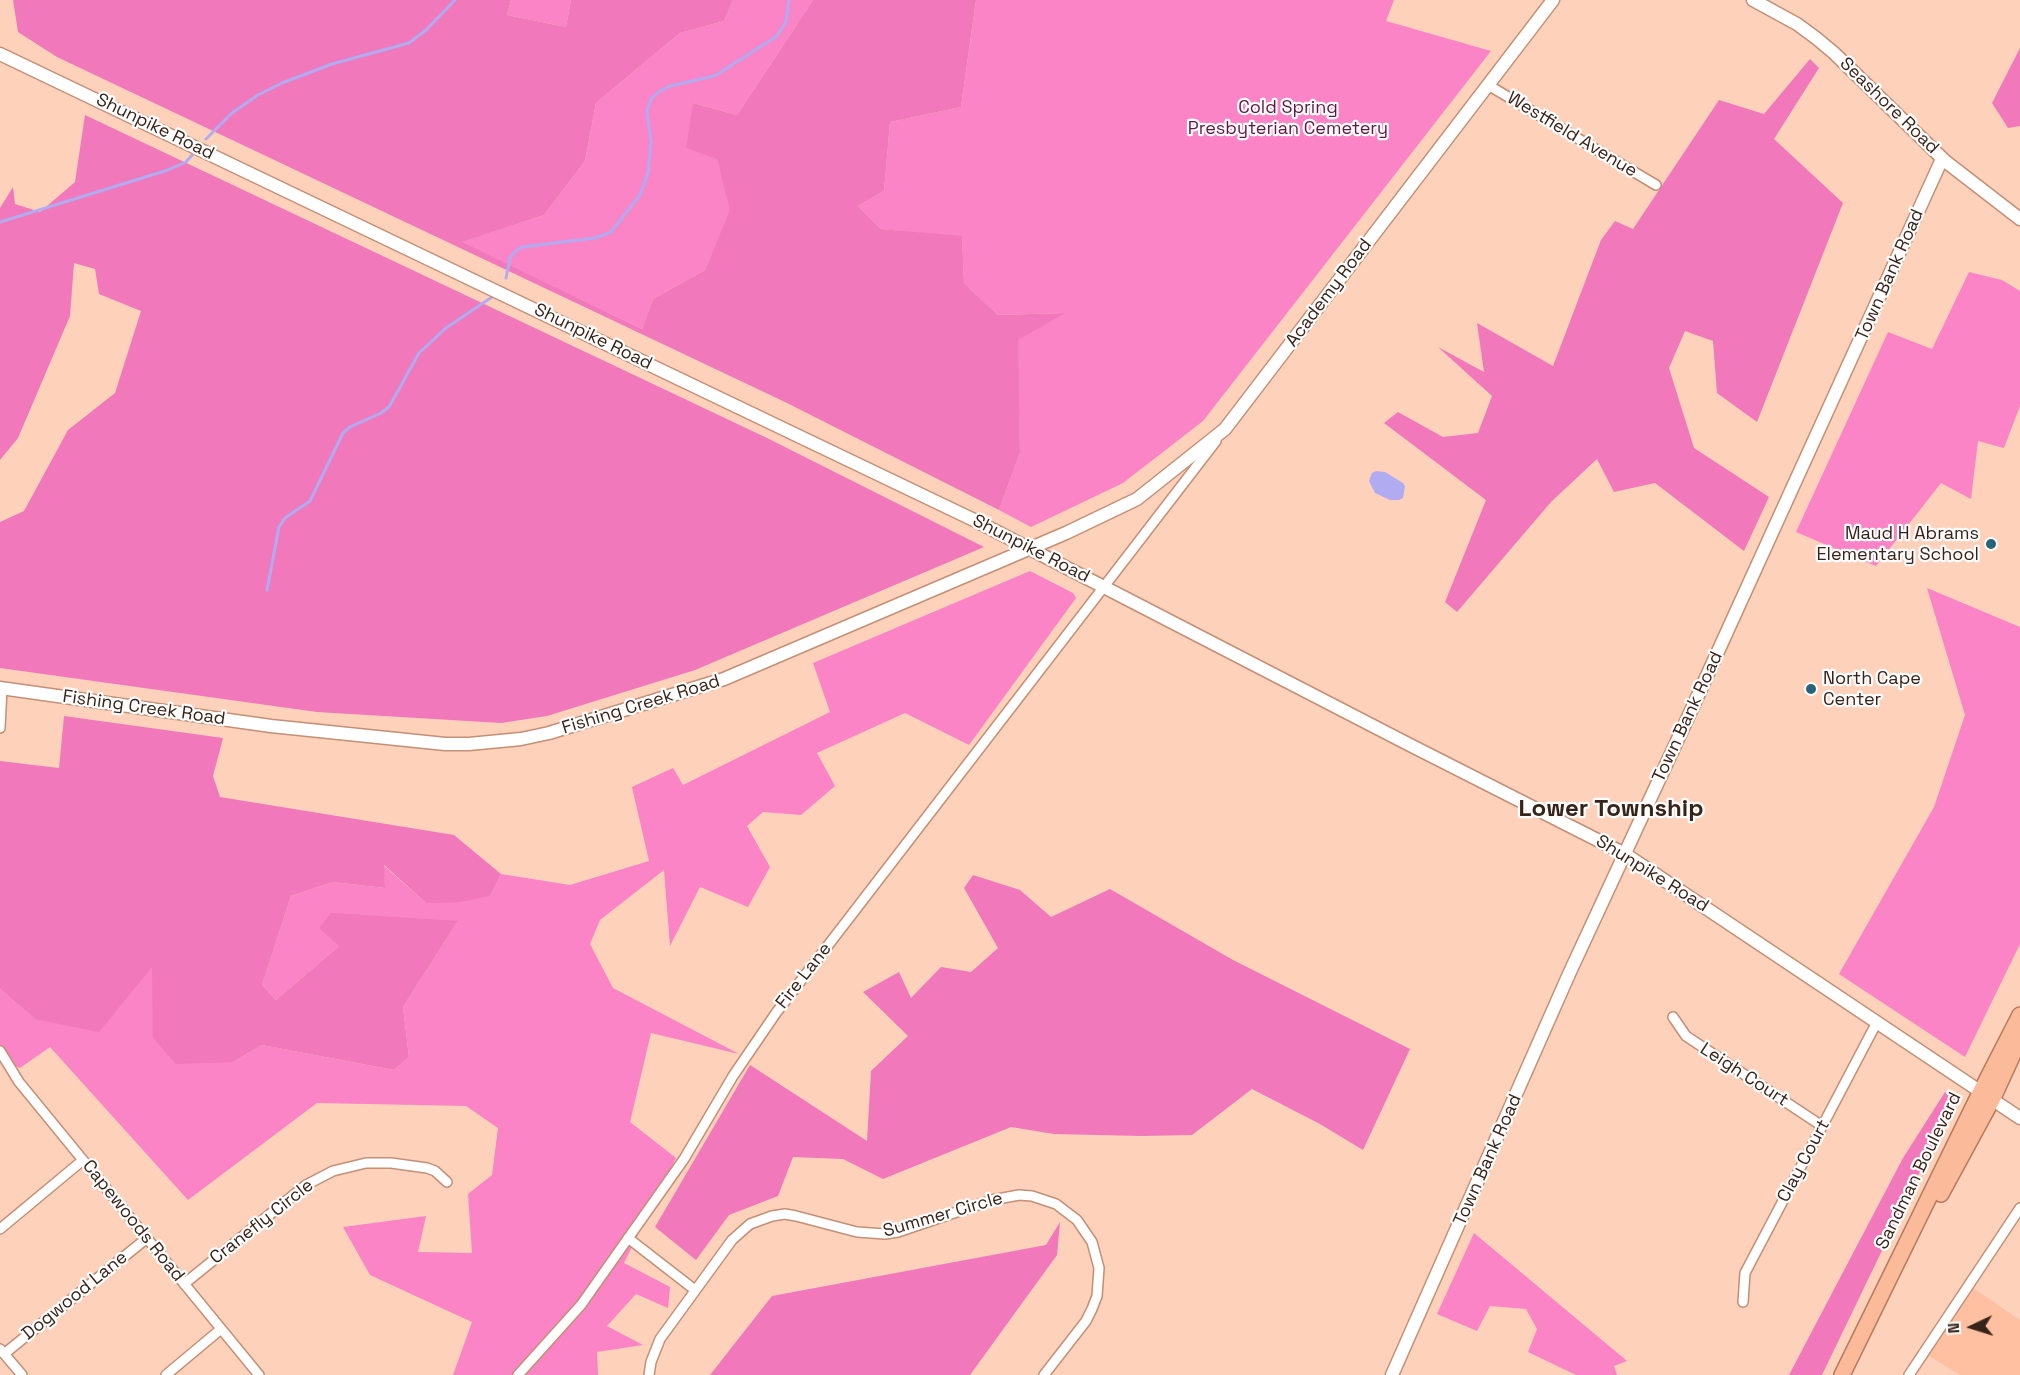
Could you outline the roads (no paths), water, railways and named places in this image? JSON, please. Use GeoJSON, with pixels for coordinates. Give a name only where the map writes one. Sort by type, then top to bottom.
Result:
{"type":"FeatureCollection","features":[{"type":"Feature","properties":{"kind":"highway","name":"Sandman Boulevard"},"geometry":{"type":"LineString","coordinates":[[1986,1096],[2020,1015]]}},
{"type":"Feature","properties":{"kind":"highway","name":"Sandman Boulevard"},"geometry":{"type":"LineString","coordinates":[[1842,1375],[1986,1096],[2020,1039]]}},
{"type":"Feature","properties":{"kind":"street","name":"Academy Road"},"geometry":{"type":"LineString","coordinates":[[1104,586],[1552,0]]}},
{"type":"Feature","properties":{"kind":"street","name":"Seashore Road"},"geometry":{"type":"LineString","coordinates":[[1753,0],[1797,24],[1834,53],[1942,159],[2020,219]]}},
{"type":"Feature","properties":{"kind":"street","name":"Shunpike Road"},"geometry":{"type":"LineString","coordinates":[[0,54],[976,520],[1625,854],[2020,1118]]}},
{"type":"Feature","properties":{"kind":"street","name":"Westfield Avenue"},"geometry":{"type":"LineString","coordinates":[[1488,85],[1656,185]]}},
{"type":"Feature","properties":{"kind":"street","name":"Town Bank Road"},"geometry":{"type":"LineString","coordinates":[[1392,1375],[1569,974],[1942,159]]}},
{"type":"Feature","properties":{"kind":"street","name":"Fishing Creek Road"},"geometry":{"type":"LineString","coordinates":[[1,688],[271,726],[446,744],[498,743],[549,733],[724,679],[1030,548],[1137,499],[1225,429]]}},
{"type":"Feature","properties":{"kind":"street","name":"Fire Lane"},"geometry":{"type":"LineString","coordinates":[[518,1375],[581,1305],[684,1159],[733,1076],[776,1013],[1104,586]]}},
{"type":"Feature","properties":{"kind":"street"},"geometry":{"type":"LineString","coordinates":[[0,728],[1,688]]}},
{"type":"Feature","properties":{"kind":"street","name":"Leigh Court"},"geometry":{"type":"LineString","coordinates":[[1673,1017],[1686,1036],[1822,1126]]}},
{"type":"Feature","properties":{"kind":"street","name":"Clay Court"},"geometry":{"type":"LineString","coordinates":[[1743,1302],[1745,1273],[1876,1022]]}},
{"type":"Feature","properties":{"kind":"street","name":"Capewoods Road"},"geometry":{"type":"LineString","coordinates":[[0,1051],[4,1069],[19,1082],[259,1375]]}},
{"type":"Feature","properties":{"kind":"street"},"geometry":{"type":"LineString","coordinates":[[0,1229],[83,1160]]}},
{"type":"Feature","properties":{"kind":"street","name":"Cranefly Circle"},"geometry":{"type":"LineString","coordinates":[[184,1284],[306,1185],[333,1171],[366,1163],[391,1163],[427,1168],[435,1171],[447,1182]]}},
{"type":"Feature","properties":{"kind":"street","name":"Summer Circle"},"geometry":{"type":"LineString","coordinates":[[649,1375],[660,1339],[741,1231],[750,1224],[772,1216],[796,1216],[857,1232],[885,1234],[898,1232],[1005,1196],[1019,1195],[1044,1199],[1066,1211],[1086,1231],[1096,1254],[1099,1282],[1097,1296],[1086,1320],[1044,1375]]}},
{"type":"Feature","properties":{"kind":"street"},"geometry":{"type":"LineString","coordinates":[[1909,1375],[2020,1208]]}},
{"type":"Feature","properties":{"kind":"street","name":"Dogwood Lane"},"geometry":{"type":"LineString","coordinates":[[2,1351],[147,1238]]}},
{"type":"Feature","properties":{"kind":"street"},"geometry":{"type":"LineString","coordinates":[[628,1238],[696,1290]]}},
{"type":"Feature","properties":{"kind":"street"},"geometry":{"type":"LineString","coordinates":[[166,1375],[221,1329]]}},
{"type":"Feature","properties":{"kind":"street"},"geometry":{"type":"LineString","coordinates":[[2,1351],[22,1375]]}},
{"type":"Feature","properties":{"kind":"waterway"},"geometry":{"type":"LineString","coordinates":[[206,139],[232,113],[258,95],[282,83],[332,64],[409,43],[426,30],[455,0]]}},
{"type":"Feature","properties":{"kind":"waterway"},"geometry":{"type":"LineString","coordinates":[[506,278],[510,258],[522,247],[595,238],[611,232],[640,195],[648,173],[651,142],[647,112],[651,99],[670,86],[714,76],[777,36],[786,22],[789,0]]}},
{"type":"Feature","properties":{"kind":"waterway"},"geometry":{"type":"LineString","coordinates":[[0,222],[168,170],[186,162],[194,153]]}},
{"type":"Feature","properties":{"kind":"waterway"},"geometry":{"type":"LineString","coordinates":[[267,590],[279,527],[285,518],[310,501],[343,433],[389,407],[419,353],[446,328],[492,297]]}},
{"type":"Feature","properties":{"kind":"place","name":"Maud H Abrams Elementary School"},"geometry":{"type":"Point","coordinates":[1991,544]}},
{"type":"Feature","properties":{"kind":"place","name":"North Cape Center"},"geometry":{"type":"Point","coordinates":[1811,689]}},
{"type":"Feature","properties":{"kind":"district","name":"Lower Township"},"geometry":{"type":"Point","coordinates":[1611,809]}},
{"type":"Feature","properties":{"kind":"park label","name":"Cold Spring Presbyterian Cemetery"},"geometry":{"type":"Point","coordinates":[1288,118]}}]}
